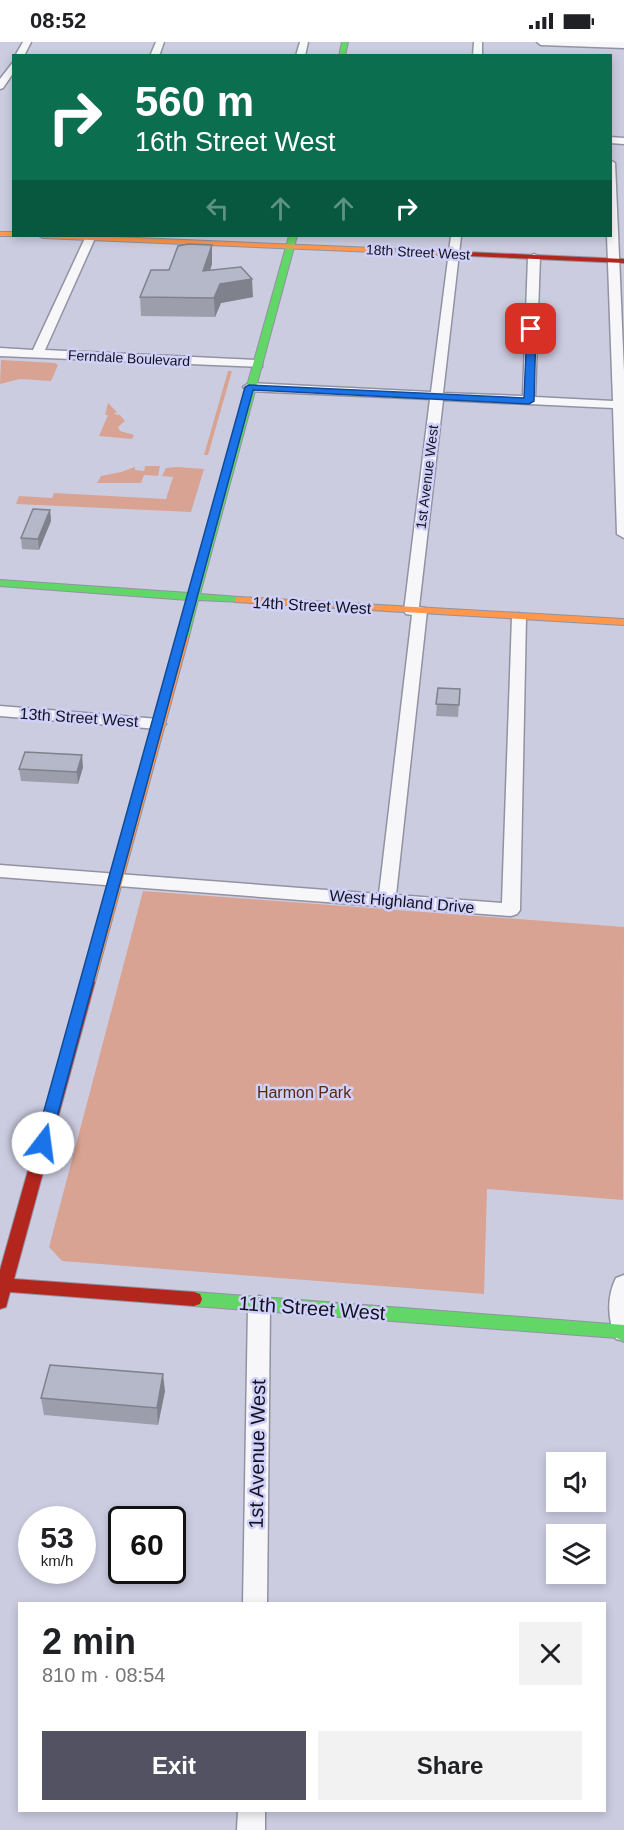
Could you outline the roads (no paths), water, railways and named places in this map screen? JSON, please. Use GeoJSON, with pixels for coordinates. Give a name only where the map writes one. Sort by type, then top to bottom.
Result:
{"type":"FeatureCollection","features":[{"type":"Feature","properties":{"kind":"main road","name":"18th Street West"},"geometry":{"type":"LineString","coordinates":[[130,237],[291,241],[454,254],[619,261]]}},
{"type":"Feature","properties":{"kind":"main road"},"geometry":{"type":"LineString","coordinates":[[0,1302],[2,1285],[291,241]]}},
{"type":"Feature","properties":{"kind":"main road","name":"14th Street West"},"geometry":{"type":"LineString","coordinates":[[0,583],[416,611],[624,622]]}},
{"type":"Feature","properties":{"kind":"main road","name":"11th Street West"},"geometry":{"type":"LineString","coordinates":[[2,1285],[259,1305],[436,1315],[624,1333]]}},
{"type":"Feature","properties":{"kind":"street"},"geometry":{"type":"LineString","coordinates":[[542,42],[624,45]]}},
{"type":"Feature","properties":{"kind":"street"},"geometry":{"type":"LineString","coordinates":[[1,83],[12,67]]}},
{"type":"Feature","properties":{"kind":"street"},"geometry":{"type":"LineString","coordinates":[[612,185],[619,261],[624,534]]}},
{"type":"Feature","properties":{"kind":"street"},"geometry":{"type":"LineString","coordinates":[[37,354],[90,237]]}},
{"type":"Feature","properties":{"kind":"street","name":"1st Avenue West"},"geometry":{"type":"LineString","coordinates":[[387,900],[437,396],[456,237]]}},
{"type":"Feature","properties":{"kind":"street"},"geometry":{"type":"LineString","coordinates":[[529,401],[534,257]]}},
{"type":"Feature","properties":{"kind":"street","name":"Ferndale Boulevard"},"geometry":{"type":"LineString","coordinates":[[0,352],[258,364]]}},
{"type":"Feature","properties":{"kind":"street"},"geometry":{"type":"LineString","coordinates":[[249,387],[621,405]]}},
{"type":"Feature","properties":{"kind":"street","name":"West Highland Drive"},"geometry":{"type":"LineString","coordinates":[[0,871],[511,910],[519,617]]}},
{"type":"Feature","properties":{"kind":"street","name":"13th Street West"},"geometry":{"type":"LineString","coordinates":[[0,711],[158,724]]}},
{"type":"Feature","properties":{"kind":"street"},"geometry":{"type":"LineString","coordinates":[[624,1284],[619,1297],[624,1333]]}},
{"type":"Feature","properties":{"kind":"street","name":"1st Avenue West"},"geometry":{"type":"LineString","coordinates":[[255,1602],[259,1305]]}},
{"type":"Feature","properties":{"kind":"street"},"geometry":{"type":"LineString","coordinates":[[251,1830],[252,1812]]}},
{"type":"Feature","properties":{"kind":"park label","name":"Harmon Park"},"geometry":{"type":"Point","coordinates":[304,1092]}}]}
